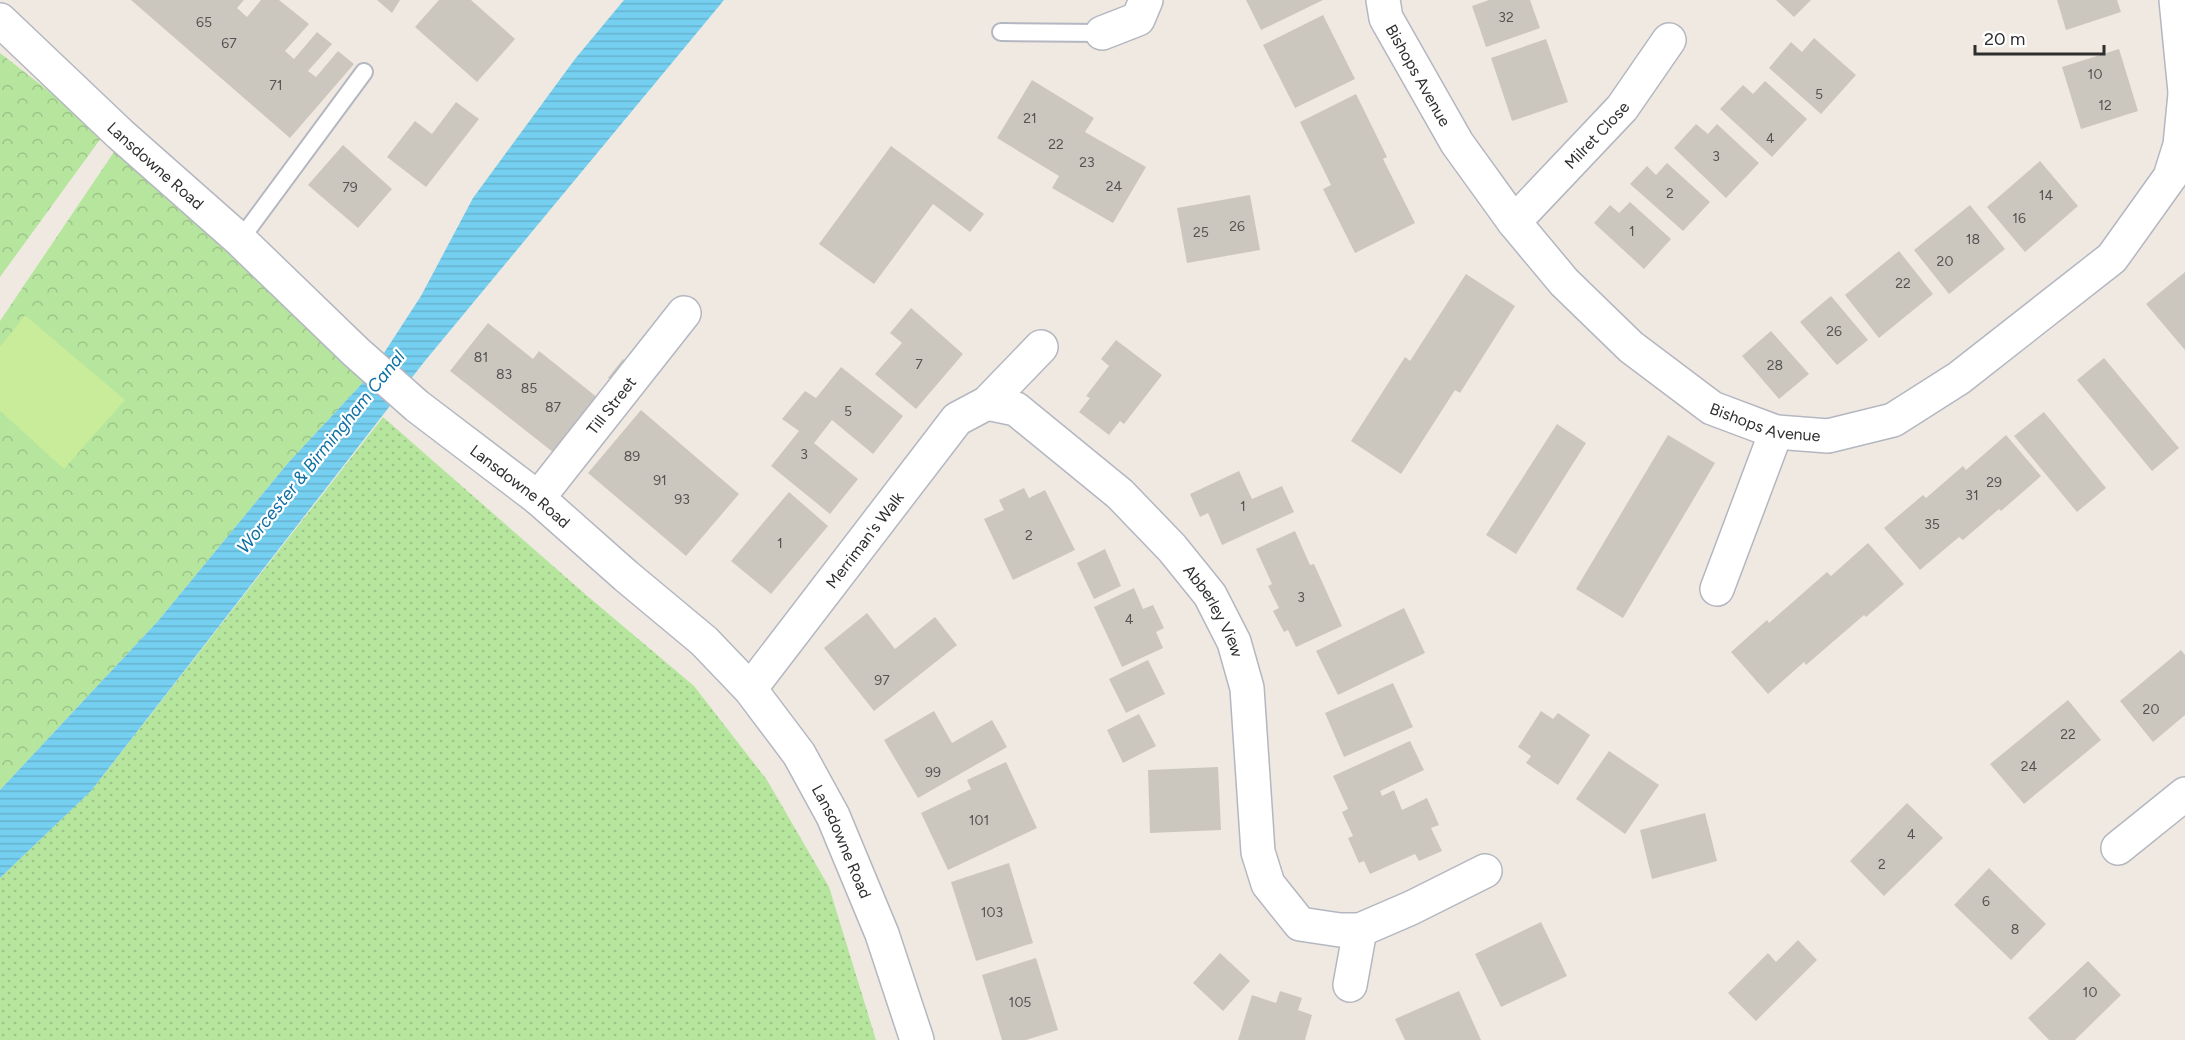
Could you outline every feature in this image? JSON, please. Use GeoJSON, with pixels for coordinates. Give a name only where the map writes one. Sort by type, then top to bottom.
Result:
{"type":"FeatureCollection","features":[{"type":"Feature","properties":{"kind":"street"},"geometry":{"type":"LineString","coordinates":[[1102,33],[1138,19],[1146,0]]}},
{"type":"Feature","properties":{"kind":"street","name":"Bishops Avenue"},"geometry":{"type":"LineString","coordinates":[[1383,0],[1386,18],[1457,143],[1514,222],[1564,282],[1630,347],[1712,408],[1776,432],[1828,436],[1893,420],[1959,378],[2112,258],[2178,181],[2185,93],[2176,0]]}},
{"type":"Feature","properties":{"kind":"street","name":"Lansdowne Road"},"geometry":{"type":"LineString","coordinates":[[0,21],[120,134],[240,240],[366,361],[417,406],[538,498],[704,641],[750,689],[799,754],[833,816],[882,934],[917,1040]]}},
{"type":"Feature","properties":{"kind":"street","name":"Milret Close"},"geometry":{"type":"LineString","coordinates":[[1514,222],[1622,108],[1669,40]]}},
{"type":"Feature","properties":{"kind":"street","name":"Till Street"},"geometry":{"type":"LineString","coordinates":[[538,498],[684,313]]}},
{"type":"Feature","properties":{"kind":"street"},"geometry":{"type":"LineString","coordinates":[[987,403],[1041,347]]}},
{"type":"Feature","properties":{"kind":"street","name":"Merriman's Walk"},"geometry":{"type":"LineString","coordinates":[[750,689],[957,419],[987,403]]}},
{"type":"Feature","properties":{"kind":"street","name":"Abberley View"},"geometry":{"type":"LineString","coordinates":[[987,403],[1016,409],[1120,494],[1173,548],[1210,595],[1234,642],[1247,688],[1258,852],[1268,884],[1300,924],[1340,930],[1360,930],[1411,908],[1485,871]]}},
{"type":"Feature","properties":{"kind":"street"},"geometry":{"type":"LineString","coordinates":[[1717,589],[1776,432]]}},
{"type":"Feature","properties":{"kind":"street"},"geometry":{"type":"LineString","coordinates":[[2118,848],[2185,794]]}},
{"type":"Feature","properties":{"kind":"street"},"geometry":{"type":"LineString","coordinates":[[1350,985],[1360,930]]}},
{"type":"Feature","properties":{"kind":"lane"},"geometry":{"type":"LineString","coordinates":[[1001,32],[1102,33]]}},
{"type":"Feature","properties":{"kind":"lane"},"geometry":{"type":"LineString","coordinates":[[240,240],[364,72]]}},
{"type":"Feature","properties":{"kind":"green space"},"geometry":{"type":"Polygon","coordinates":[[[0,53],[104,134],[0,277],[0,53]]]}},
{"type":"Feature","properties":{"kind":"green space"},"geometry":{"type":"Polygon","coordinates":[[[118,146],[369,376],[288,463],[158,621],[0,790],[0,321],[118,146]]]}},
{"type":"Feature","properties":{"kind":"green space"},"geometry":{"type":"Polygon","coordinates":[[[25,315],[125,400],[64,469],[0,411],[0,347],[25,315]]]}},
{"type":"Feature","properties":{"kind":"green space"},"geometry":{"type":"Polygon","coordinates":[[[383,417],[694,686],[767,780],[829,887],[876,1040],[0,1040],[0,878],[91,791],[383,417]]]}},
{"type":"Feature","properties":{"kind":"water","name":"Worcester & Birmingham Canal"},"geometry":{"type":"Polygon","coordinates":[[[624,0],[724,0],[424,362],[91,791],[0,878],[0,790],[158,621],[288,463],[369,376],[421,296],[473,198],[575,59],[624,0]]]}},
{"type":"Feature","properties":{"kind":"building"},"geometry":{"type":"Polygon","coordinates":[[[131,0],[244,0],[237,8],[247,17],[261,0],[279,0],[309,24],[285,51],[294,59],[317,32],[332,44],[308,71],[316,77],[338,51],[354,64],[290,138],[131,0]]]}},
{"type":"Feature","properties":{"kind":"building"},"geometry":{"type":"Polygon","coordinates":[[[377,0],[400,0],[392,13],[377,0]]]}},
{"type":"Feature","properties":{"kind":"building"},"geometry":{"type":"Polygon","coordinates":[[[439,0],[471,0],[515,39],[477,82],[415,27],[439,0]]]}},
{"type":"Feature","properties":{"kind":"building"},"geometry":{"type":"Polygon","coordinates":[[[1246,0],[1323,0],[1261,30],[1246,0]]]}},
{"type":"Feature","properties":{"kind":"building"},"geometry":{"type":"Polygon","coordinates":[[[1489,0],[1530,0],[1540,28],[1486,47],[1472,6],[1489,0]]]}},
{"type":"Feature","properties":{"kind":"building"},"geometry":{"type":"Polygon","coordinates":[[[1776,0],[1811,0],[1794,17],[1776,0]]]}},
{"type":"Feature","properties":{"kind":"building"},"geometry":{"type":"Polygon","coordinates":[[[2057,0],[2117,0],[2121,12],[2066,30],[2057,0]]]}},
{"type":"Feature","properties":{"kind":"building"},"geometry":{"type":"Polygon","coordinates":[[[1323,15],[1355,79],[1295,108],[1263,45],[1323,15]]]}},
{"type":"Feature","properties":{"kind":"building"},"geometry":{"type":"Polygon","coordinates":[[[1814,38],[1856,75],[1821,114],[1769,68],[1791,42],[1802,52],[1814,38]]]}},
{"type":"Feature","properties":{"kind":"building"},"geometry":{"type":"Polygon","coordinates":[[[1546,39],[1568,102],[1512,121],[1491,58],[1546,39]]]}},
{"type":"Feature","properties":{"kind":"building"},"geometry":{"type":"Polygon","coordinates":[[[2119,49],[2138,111],[2081,129],[2062,67],[2119,49]]]}},
{"type":"Feature","properties":{"kind":"building"},"geometry":{"type":"Polygon","coordinates":[[[1032,80],[1094,118],[1085,132],[1146,167],[1113,223],[1052,188],[1059,176],[997,138],[1032,80]]]}},
{"type":"Feature","properties":{"kind":"building"},"geometry":{"type":"Polygon","coordinates":[[[1765,81],[1807,119],[1772,157],[1720,109],[1743,85],[1753,94],[1765,81]]]}},
{"type":"Feature","properties":{"kind":"building"},"geometry":{"type":"Polygon","coordinates":[[[1356,94],[1387,157],[1383,159],[1415,223],[1355,253],[1323,189],[1331,185],[1300,122],[1356,94]]]}},
{"type":"Feature","properties":{"kind":"building"},"geometry":{"type":"Polygon","coordinates":[[[456,102],[479,119],[426,187],[387,157],[415,121],[432,134],[456,102]]]}},
{"type":"Feature","properties":{"kind":"building"},"geometry":{"type":"Polygon","coordinates":[[[1696,124],[1708,134],[1717,124],[1759,163],[1726,198],[1674,148],[1696,124]]]}},
{"type":"Feature","properties":{"kind":"building"},"geometry":{"type":"Polygon","coordinates":[[[343,145],[392,189],[358,228],[308,185],[343,145]]]}},
{"type":"Feature","properties":{"kind":"building"},"geometry":{"type":"Polygon","coordinates":[[[891,146],[984,214],[970,232],[933,204],[874,284],[819,244],[891,146]]]}},
{"type":"Feature","properties":{"kind":"building"},"geometry":{"type":"Polygon","coordinates":[[[2040,161],[2078,206],[2025,252],[1987,207],[2040,161]]]}},
{"type":"Feature","properties":{"kind":"building"},"geometry":{"type":"Polygon","coordinates":[[[1667,163],[1710,202],[1683,231],[1630,184],[1647,166],[1656,175],[1667,163]]]}},
{"type":"Feature","properties":{"kind":"building"},"geometry":{"type":"Polygon","coordinates":[[[1250,195],[1260,250],[1187,263],[1177,208],[1250,195]]]}},
{"type":"Feature","properties":{"kind":"building"},"geometry":{"type":"Polygon","coordinates":[[[1630,202],[1671,239],[1644,269],[1594,223],[1610,205],[1619,213],[1630,202]]]}},
{"type":"Feature","properties":{"kind":"building"},"geometry":{"type":"Polygon","coordinates":[[[1970,205],[2005,249],[1949,294],[1914,250],[1970,205]]]}},
{"type":"Feature","properties":{"kind":"building"},"geometry":{"type":"Polygon","coordinates":[[[1899,251],[1933,294],[1879,338],[1845,295],[1899,251]]]}},
{"type":"Feature","properties":{"kind":"building"},"geometry":{"type":"Polygon","coordinates":[[[2185,272],[2185,350],[2146,304],[2185,272]]]}},
{"type":"Feature","properties":{"kind":"building"},"geometry":{"type":"Polygon","coordinates":[[[1466,274],[1515,306],[1460,393],[1455,390],[1401,474],[1351,441],[1405,357],[1410,361],[1466,274]]]}},
{"type":"Feature","properties":{"kind":"building"},"geometry":{"type":"Polygon","coordinates":[[[1831,296],[1868,340],[1837,365],[1800,322],[1831,296]]]}},
{"type":"Feature","properties":{"kind":"building"},"geometry":{"type":"Polygon","coordinates":[[[911,308],[963,354],[916,409],[875,374],[902,343],[890,333],[911,308]]]}},
{"type":"Feature","properties":{"kind":"building"},"geometry":{"type":"Polygon","coordinates":[[[488,323],[533,359],[539,351],[598,398],[612,380],[608,378],[623,359],[635,369],[563,460],[450,371],[488,323]]]}},
{"type":"Feature","properties":{"kind":"building"},"geometry":{"type":"Polygon","coordinates":[[[1771,331],[1809,374],[1779,399],[1742,356],[1771,331]]]}},
{"type":"Feature","properties":{"kind":"building"},"geometry":{"type":"Polygon","coordinates":[[[1116,340],[1162,375],[1124,424],[1120,421],[1109,435],[1079,412],[1090,398],[1086,396],[1109,366],[1101,359],[1116,340]]]}},
{"type":"Feature","properties":{"kind":"building"},"geometry":{"type":"Polygon","coordinates":[[[2104,358],[2179,448],[2152,471],[2077,380],[2104,358]]]}},
{"type":"Feature","properties":{"kind":"building"},"geometry":{"type":"Polygon","coordinates":[[[841,367],[903,416],[873,454],[832,420],[814,443],[858,479],[830,514],[771,466],[799,431],[782,419],[805,391],[816,398],[841,367]]]}},
{"type":"Feature","properties":{"kind":"building"},"geometry":{"type":"Polygon","coordinates":[[[641,410],[739,494],[686,556],[588,473],[641,410]]]}},
{"type":"Feature","properties":{"kind":"building"},"geometry":{"type":"Polygon","coordinates":[[[2044,412],[2106,488],[2077,512],[2014,436],[2044,412]]]}},
{"type":"Feature","properties":{"kind":"building"},"geometry":{"type":"Polygon","coordinates":[[[1557,424],[1586,443],[1516,554],[1486,535],[1557,424]]]}},
{"type":"Feature","properties":{"kind":"building"},"geometry":{"type":"Polygon","coordinates":[[[1668,435],[1715,463],[1623,618],[1576,589],[1668,435]]]}},
{"type":"Feature","properties":{"kind":"building"},"geometry":{"type":"Polygon","coordinates":[[[2006,435],[2041,476],[2001,511],[1999,509],[1963,540],[1959,537],[1920,570],[1884,528],[1923,495],[1926,498],[1963,466],[1966,470],[2006,435]]]}},
{"type":"Feature","properties":{"kind":"building"},"geometry":{"type":"Polygon","coordinates":[[[1239,471],[1252,499],[1282,486],[1294,512],[1222,545],[1208,513],[1200,517],[1190,494],[1239,471]]]}},
{"type":"Feature","properties":{"kind":"building"},"geometry":{"type":"Polygon","coordinates":[[[1024,488],[1029,498],[1045,490],[1075,550],[1013,580],[984,519],[1004,510],[999,500],[1024,488]]]}},
{"type":"Feature","properties":{"kind":"building"},"geometry":{"type":"Polygon","coordinates":[[[789,492],[828,526],[771,594],[731,561],[789,492]]]}},
{"type":"Feature","properties":{"kind":"building"},"geometry":{"type":"Polygon","coordinates":[[[1295,531],[1310,565],[1314,564],[1342,626],[1296,647],[1288,630],[1284,632],[1273,611],[1279,608],[1268,586],[1272,584],[1256,549],[1295,531]]]}},
{"type":"Feature","properties":{"kind":"building"},"geometry":{"type":"Polygon","coordinates":[[[1868,543],[1904,584],[1806,665],[1804,662],[1768,694],[1731,652],[1767,620],[1769,623],[1827,572],[1831,576],[1868,543]]]}},
{"type":"Feature","properties":{"kind":"building"},"geometry":{"type":"Polygon","coordinates":[[[1105,549],[1121,586],[1094,599],[1077,563],[1105,549]]]}},
{"type":"Feature","properties":{"kind":"building"},"geometry":{"type":"Polygon","coordinates":[[[1134,588],[1143,609],[1153,605],[1164,628],[1156,632],[1163,648],[1122,667],[1094,607],[1134,588]]]}},
{"type":"Feature","properties":{"kind":"building"},"geometry":{"type":"Polygon","coordinates":[[[1404,608],[1425,653],[1338,695],[1316,651],[1404,608]]]}},
{"type":"Feature","properties":{"kind":"building"},"geometry":{"type":"Polygon","coordinates":[[[867,613],[895,649],[935,617],[957,645],[874,711],[824,648],[867,613]]]}},
{"type":"Feature","properties":{"kind":"building"},"geometry":{"type":"Polygon","coordinates":[[[2181,650],[2185,655],[2185,715],[2153,742],[2120,701],[2181,650]]]}},
{"type":"Feature","properties":{"kind":"building"},"geometry":{"type":"Polygon","coordinates":[[[1148,660],[1165,694],[1126,713],[1109,679],[1148,660]]]}},
{"type":"Feature","properties":{"kind":"building"},"geometry":{"type":"Polygon","coordinates":[[[1393,683],[1413,727],[1344,757],[1325,713],[1393,683]]]}},
{"type":"Feature","properties":{"kind":"building"},"geometry":{"type":"Polygon","coordinates":[[[2068,700],[2101,740],[2024,804],[1990,764],[2068,700]]]}},
{"type":"Feature","properties":{"kind":"building"},"geometry":{"type":"Polygon","coordinates":[[[934,711],[952,743],[992,720],[1007,747],[918,798],[884,740],[934,711]]]}},
{"type":"Feature","properties":{"kind":"building"},"geometry":{"type":"Polygon","coordinates":[[[1541,711],[1553,719],[1558,713],[1590,735],[1558,785],[1526,763],[1531,756],[1518,747],[1541,711]]]}},
{"type":"Feature","properties":{"kind":"building"},"geometry":{"type":"Polygon","coordinates":[[[1139,714],[1156,746],[1123,763],[1107,730],[1139,714]]]}},
{"type":"Feature","properties":{"kind":"building"},"geometry":{"type":"Polygon","coordinates":[[[1410,741],[1424,770],[1380,791],[1382,796],[1394,790],[1402,810],[1427,798],[1439,825],[1431,828],[1442,851],[1419,861],[1415,854],[1370,874],[1364,861],[1359,863],[1348,838],[1353,836],[1342,812],[1348,809],[1333,776],[1410,741]]]}},
{"type":"Feature","properties":{"kind":"building"},"geometry":{"type":"Polygon","coordinates":[[[1609,751],[1659,785],[1625,834],[1576,799],[1609,751]]]}},
{"type":"Feature","properties":{"kind":"building"},"geometry":{"type":"Polygon","coordinates":[[[1006,762],[1037,828],[948,870],[921,813],[971,789],[967,780],[1006,762]]]}},
{"type":"Feature","properties":{"kind":"building"},"geometry":{"type":"Polygon","coordinates":[[[1218,767],[1221,830],[1150,833],[1148,770],[1218,767]]]}},
{"type":"Feature","properties":{"kind":"building"},"geometry":{"type":"Polygon","coordinates":[[[1907,803],[1943,838],[1884,896],[1850,861],[1907,803]]]}},
{"type":"Feature","properties":{"kind":"building"},"geometry":{"type":"Polygon","coordinates":[[[1705,813],[1717,861],[1652,879],[1640,830],[1705,813]]]}},
{"type":"Feature","properties":{"kind":"building"},"geometry":{"type":"Polygon","coordinates":[[[1009,863],[1033,943],[976,961],[951,882],[1009,863]]]}},
{"type":"Feature","properties":{"kind":"building"},"geometry":{"type":"Polygon","coordinates":[[[1989,868],[2046,924],[2011,960],[1954,905],[1989,868]]]}},
{"type":"Feature","properties":{"kind":"building"},"geometry":{"type":"Polygon","coordinates":[[[1541,922],[1567,976],[1501,1007],[1475,954],[1541,922]]]}},
{"type":"Feature","properties":{"kind":"building"},"geometry":{"type":"Polygon","coordinates":[[[1798,940],[1817,960],[1756,1021],[1728,993],[1768,953],[1776,962],[1798,940]]]}},
{"type":"Feature","properties":{"kind":"building"},"geometry":{"type":"Polygon","coordinates":[[[1220,953],[1250,981],[1223,1011],[1193,983],[1220,953]]]}},
{"type":"Feature","properties":{"kind":"building"},"geometry":{"type":"Polygon","coordinates":[[[1036,958],[1058,1030],[1026,1040],[1002,1040],[982,975],[1036,958]]]}},
{"type":"Feature","properties":{"kind":"building"},"geometry":{"type":"Polygon","coordinates":[[[2088,961],[2121,995],[2075,1040],[2049,1040],[2028,1018],[2088,961]]]}},
{"type":"Feature","properties":{"kind":"building"},"geometry":{"type":"Polygon","coordinates":[[[1280,991],[1302,998],[1298,1010],[1312,1015],[1305,1040],[1238,1040],[1252,995],[1276,1003],[1280,991]]]}},
{"type":"Feature","properties":{"kind":"building"},"geometry":{"type":"Polygon","coordinates":[[[1459,991],[1481,1040],[1405,1040],[1395,1019],[1459,991]]]}}]}
